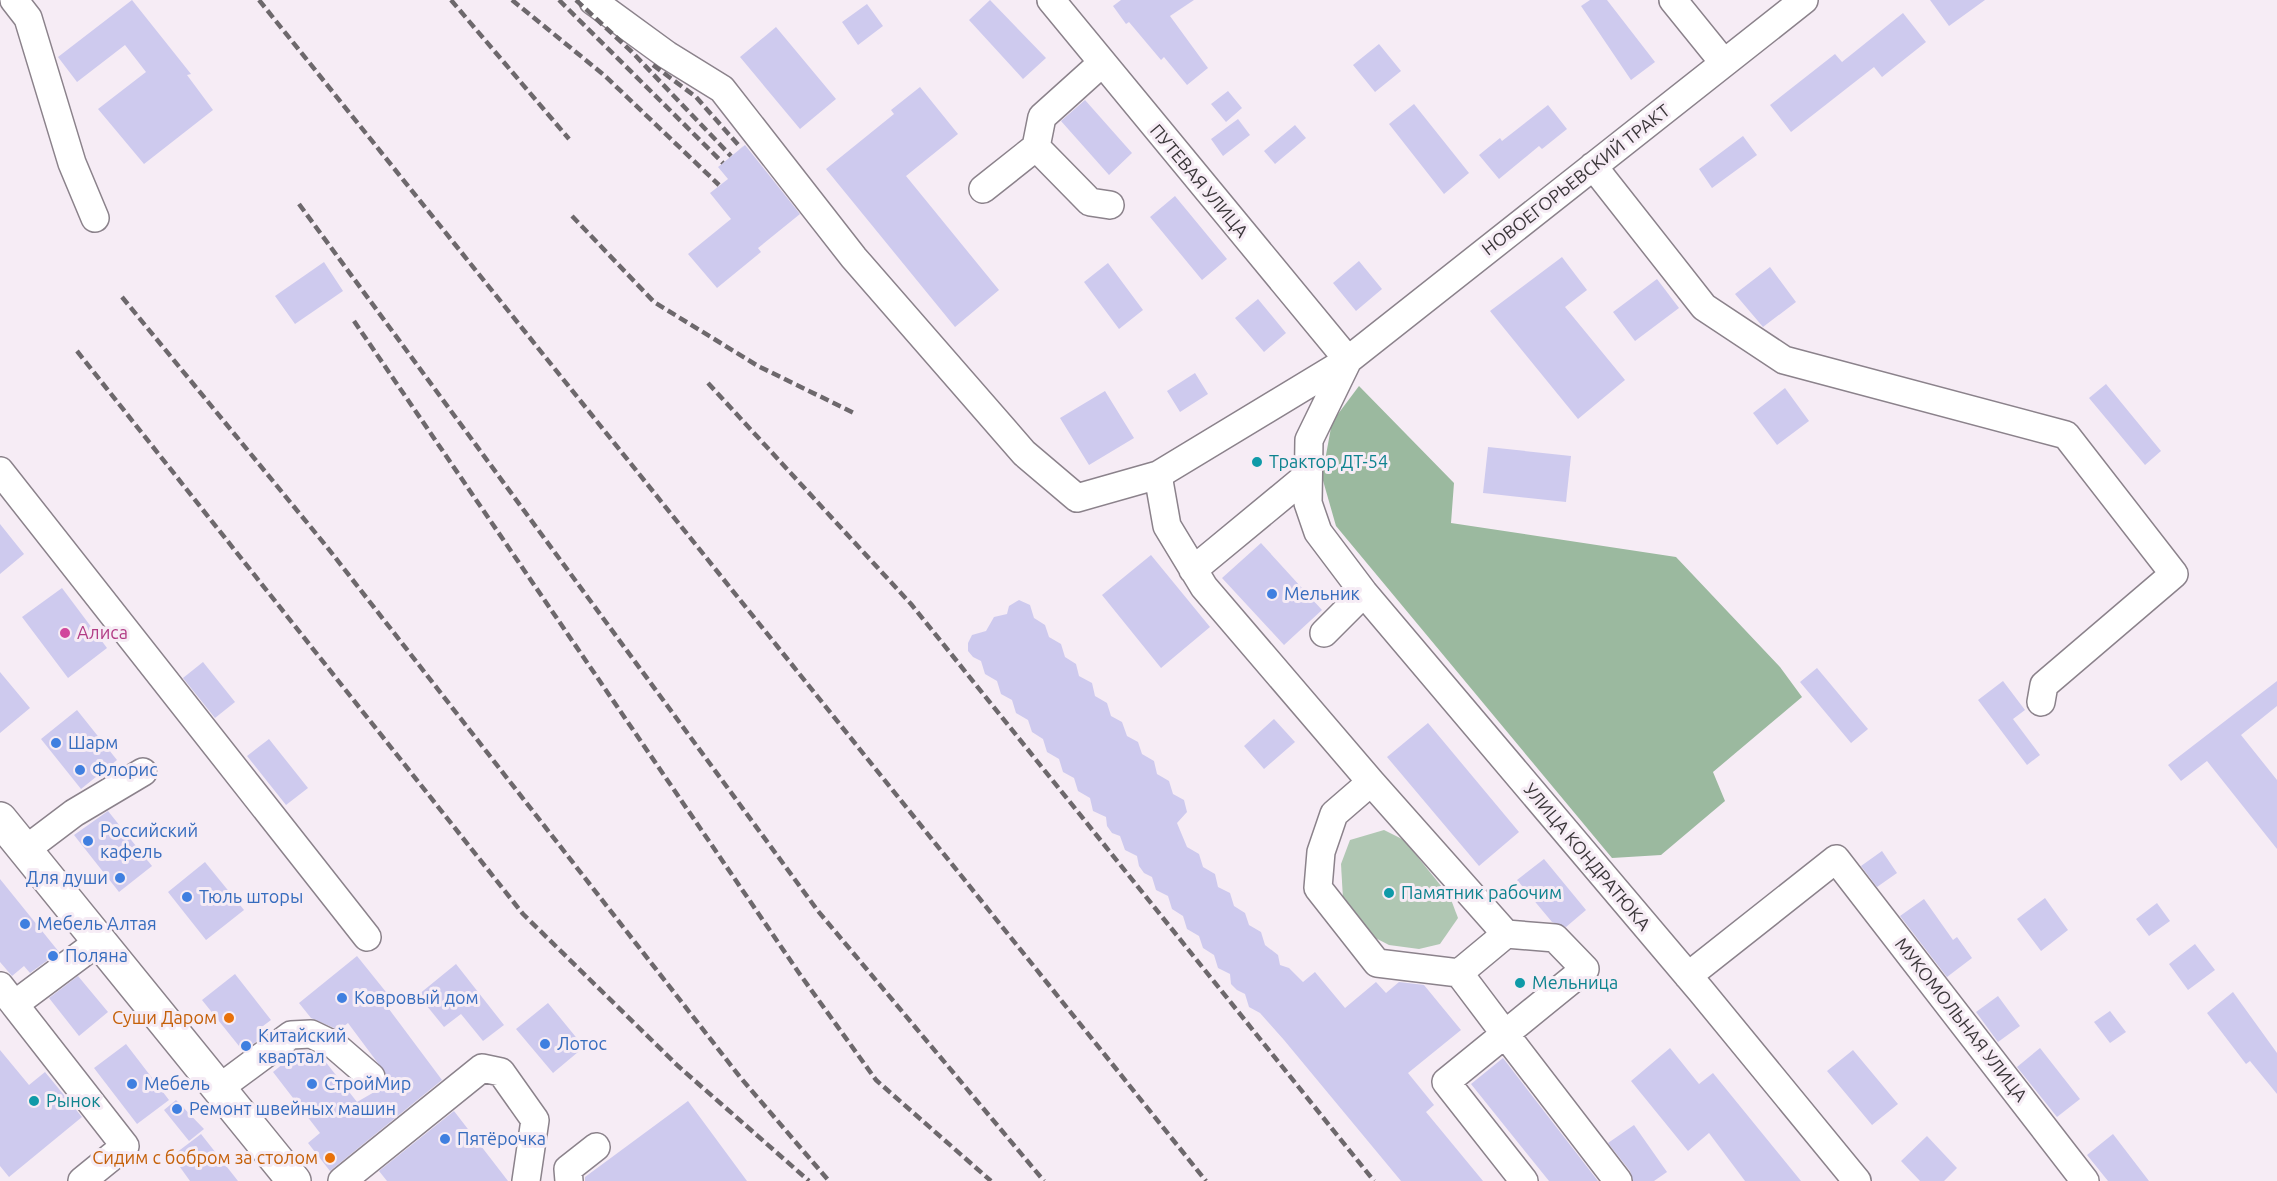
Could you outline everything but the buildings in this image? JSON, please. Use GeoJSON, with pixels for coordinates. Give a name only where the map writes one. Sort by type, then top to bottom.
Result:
{"type":"FeatureCollection","features":[{"type":"Feature","properties":{"kind":"main road"},"geometry":{"type":"LineString","coordinates":[[0,819],[294,1181]]}},
{"type":"Feature","properties":{"kind":"street"},"geometry":{"type":"LineString","coordinates":[[14,0],[28,18],[72,163],[95,218]]}},
{"type":"Feature","properties":{"kind":"street","name":"ПУТЕВАЯ УЛИЦА"},"geometry":{"type":"LineString","coordinates":[[1051,0],[1348,360]]}},
{"type":"Feature","properties":{"kind":"street"},"geometry":{"type":"LineString","coordinates":[[1673,0],[1724,63]]}},
{"type":"Feature","properties":{"kind":"street","name":"НОВОЕГОРЬЕВСКИЙ ТРАКТ"},"geometry":{"type":"LineString","coordinates":[[593,1],[667,56],[722,89],[854,258],[985,409],[1024,453],[1077,498],[1158,475],[1348,360],[1804,0]]}},
{"type":"Feature","properties":{"kind":"street"},"geometry":{"type":"LineString","coordinates":[[983,189],[1036,147],[1042,117],[1101,63]]}},
{"type":"Feature","properties":{"kind":"street"},"geometry":{"type":"LineString","coordinates":[[1036,147],[1090,202],[1110,205]]}},
{"type":"Feature","properties":{"kind":"street"},"geometry":{"type":"LineString","coordinates":[[1593,166],[1704,307],[1784,360],[2066,435],[2174,574],[2044,685],[2041,702]]}},
{"type":"Feature","properties":{"kind":"street","name":"НОВОЕГОРЬЕВСКИЙ ТРАКТ"},"geometry":{"type":"LineString","coordinates":[[1318,532],[1308,503],[1309,440],[1348,360]]}},
{"type":"Feature","properties":{"kind":"street"},"geometry":{"type":"LineString","coordinates":[[0,471],[367,937]]}},
{"type":"Feature","properties":{"kind":"street"},"geometry":{"type":"LineString","coordinates":[[1158,475],[1167,526],[1204,587],[1371,782],[1506,934],[1555,938],[1585,969],[1446,1082],[1524,1181]]}},
{"type":"Feature","properties":{"kind":"street"},"geometry":{"type":"LineString","coordinates":[[1193,570],[1308,475]]}},
{"type":"Feature","properties":{"kind":"street","name":"УЛИЦА КОНДРАТЮКА"},"geometry":{"type":"LineString","coordinates":[[1318,532],[1364,593],[1688,976],[1857,1181]]}},
{"type":"Feature","properties":{"kind":"street"},"geometry":{"type":"LineString","coordinates":[[1324,633],[1364,593]]}},
{"type":"Feature","properties":{"kind":"street"},"geometry":{"type":"LineString","coordinates":[[25,850],[74,813],[143,772]]}},
{"type":"Feature","properties":{"kind":"street"},"geometry":{"type":"LineString","coordinates":[[1371,782],[1334,814],[1321,852],[1318,888],[1377,963],[1459,973],[1618,1181]]}},
{"type":"Feature","properties":{"kind":"street","name":"МУКОМОЛЬНАЯ УЛИЦА"},"geometry":{"type":"LineString","coordinates":[[1688,976],[1836,859],[2085,1181]]}},
{"type":"Feature","properties":{"kind":"street"},"geometry":{"type":"LineString","coordinates":[[1459,973],[1506,934]]}},
{"type":"Feature","properties":{"kind":"street"},"geometry":{"type":"LineString","coordinates":[[82,1181],[125,1146],[8,995],[98,942]]}},
{"type":"Feature","properties":{"kind":"street"},"geometry":{"type":"LineString","coordinates":[[218,1089],[291,1035],[312,1034],[327,1042],[371,1077]]}},
{"type":"Feature","properties":{"kind":"street"},"geometry":{"type":"LineString","coordinates":[[359,1176],[482,1068],[501,1072],[535,1120],[526,1181]]}},
{"type":"Feature","properties":{"kind":"street"},"geometry":{"type":"LineString","coordinates":[[568,1181],[568,1168],[596,1147]]}},
{"type":"Feature","properties":{"kind":"green space"},"geometry":{"type":"Polygon","coordinates":[[[1359,386],[1454,483],[1451,523],[1676,557],[1780,667],[1802,697],[1713,772],[1725,801],[1661,855],[1612,858],[1336,526],[1322,477],[1332,422],[1359,386]]]}},
{"type":"Feature","properties":{"kind":"green space"},"geometry":{"type":"Polygon","coordinates":[[[1384,830],[1404,840],[1450,897],[1458,918],[1440,944],[1419,949],[1389,945],[1356,928],[1343,899],[1341,864],[1350,840],[1384,830]]]}},
{"type":"Feature","properties":{"kind":"railway"},"geometry":{"type":"LineString","coordinates":[[259,0],[1206,1181]]}},
{"type":"Feature","properties":{"kind":"railway"},"geometry":{"type":"LineString","coordinates":[[451,0],[569,139]]}},
{"type":"Feature","properties":{"kind":"railway"},"geometry":{"type":"LineString","coordinates":[[512,0],[604,75],[719,185]]}},
{"type":"Feature","properties":{"kind":"railway"},"geometry":{"type":"LineString","coordinates":[[559,0],[723,163]]}},
{"type":"Feature","properties":{"kind":"railway"},"geometry":{"type":"LineString","coordinates":[[576,0],[632,52],[731,156]]}},
{"type":"Feature","properties":{"kind":"railway"},"geometry":{"type":"LineString","coordinates":[[653,65],[696,97],[741,148]]}},
{"type":"Feature","properties":{"kind":"railway"},"geometry":{"type":"LineString","coordinates":[[299,204],[818,911],[1044,1181]]}},
{"type":"Feature","properties":{"kind":"railway"},"geometry":{"type":"LineString","coordinates":[[572,216],[654,302],[758,366],[854,413]]}},
{"type":"Feature","properties":{"kind":"railway"},"geometry":{"type":"LineString","coordinates":[[122,297],[327,547],[740,1077],[829,1181]]}},
{"type":"Feature","properties":{"kind":"railway"},"geometry":{"type":"LineString","coordinates":[[354,321],[799,973],[876,1080],[991,1181]]}},
{"type":"Feature","properties":{"kind":"railway"},"geometry":{"type":"LineString","coordinates":[[77,351],[523,914],[678,1066],[809,1181]]}},
{"type":"Feature","properties":{"kind":"railway"},"geometry":{"type":"LineString","coordinates":[[708,383],[911,604],[1374,1181]]}},
{"type":"Feature","properties":{"kind":"place","name":"Трактор ДТ-54"},"geometry":{"type":"Point","coordinates":[1257,462]}},
{"type":"Feature","properties":{"kind":"place","name":"Мельник"},"geometry":{"type":"Point","coordinates":[1272,594]}},
{"type":"Feature","properties":{"kind":"place","name":"Алиса"},"geometry":{"type":"Point","coordinates":[65,633]}},
{"type":"Feature","properties":{"kind":"place","name":"Шарм"},"geometry":{"type":"Point","coordinates":[56,743]}},
{"type":"Feature","properties":{"kind":"place","name":"Флорис"},"geometry":{"type":"Point","coordinates":[80,770]}},
{"type":"Feature","properties":{"kind":"place","name":"Российский кафель"},"geometry":{"type":"Point","coordinates":[88,841]}},
{"type":"Feature","properties":{"kind":"place","name":"Для души"},"geometry":{"type":"Point","coordinates":[120,878]}},
{"type":"Feature","properties":{"kind":"place","name":"Памятник рабочим"},"geometry":{"type":"Point","coordinates":[1389,893]}},
{"type":"Feature","properties":{"kind":"place","name":"Тюль шторы"},"geometry":{"type":"Point","coordinates":[187,897]}},
{"type":"Feature","properties":{"kind":"place","name":"Мебель Алтая"},"geometry":{"type":"Point","coordinates":[25,924]}},
{"type":"Feature","properties":{"kind":"place","name":"Поляна"},"geometry":{"type":"Point","coordinates":[53,956]}},
{"type":"Feature","properties":{"kind":"place","name":"Мельница"},"geometry":{"type":"Point","coordinates":[1520,983]}},
{"type":"Feature","properties":{"kind":"place","name":"Ковровый дом"},"geometry":{"type":"Point","coordinates":[342,998]}},
{"type":"Feature","properties":{"kind":"place","name":"Суши Даром"},"geometry":{"type":"Point","coordinates":[229,1018]}},
{"type":"Feature","properties":{"kind":"place","name":"Лотос"},"geometry":{"type":"Point","coordinates":[545,1044]}},
{"type":"Feature","properties":{"kind":"place","name":"Китайский квартал"},"geometry":{"type":"Point","coordinates":[246,1046]}},
{"type":"Feature","properties":{"kind":"place","name":"Мебель"},"geometry":{"type":"Point","coordinates":[132,1084]}},
{"type":"Feature","properties":{"kind":"place","name":"СтройМир"},"geometry":{"type":"Point","coordinates":[312,1084]}},
{"type":"Feature","properties":{"kind":"place","name":"Рынок"},"geometry":{"type":"Point","coordinates":[34,1101]}},
{"type":"Feature","properties":{"kind":"place","name":"Ремонт швейных машин"},"geometry":{"type":"Point","coordinates":[177,1109]}},
{"type":"Feature","properties":{"kind":"place","name":"Пятёрочка"},"geometry":{"type":"Point","coordinates":[445,1139]}},
{"type":"Feature","properties":{"kind":"place","name":"Сидим с бобром за столом"},"geometry":{"type":"Point","coordinates":[330,1158]}}]}
